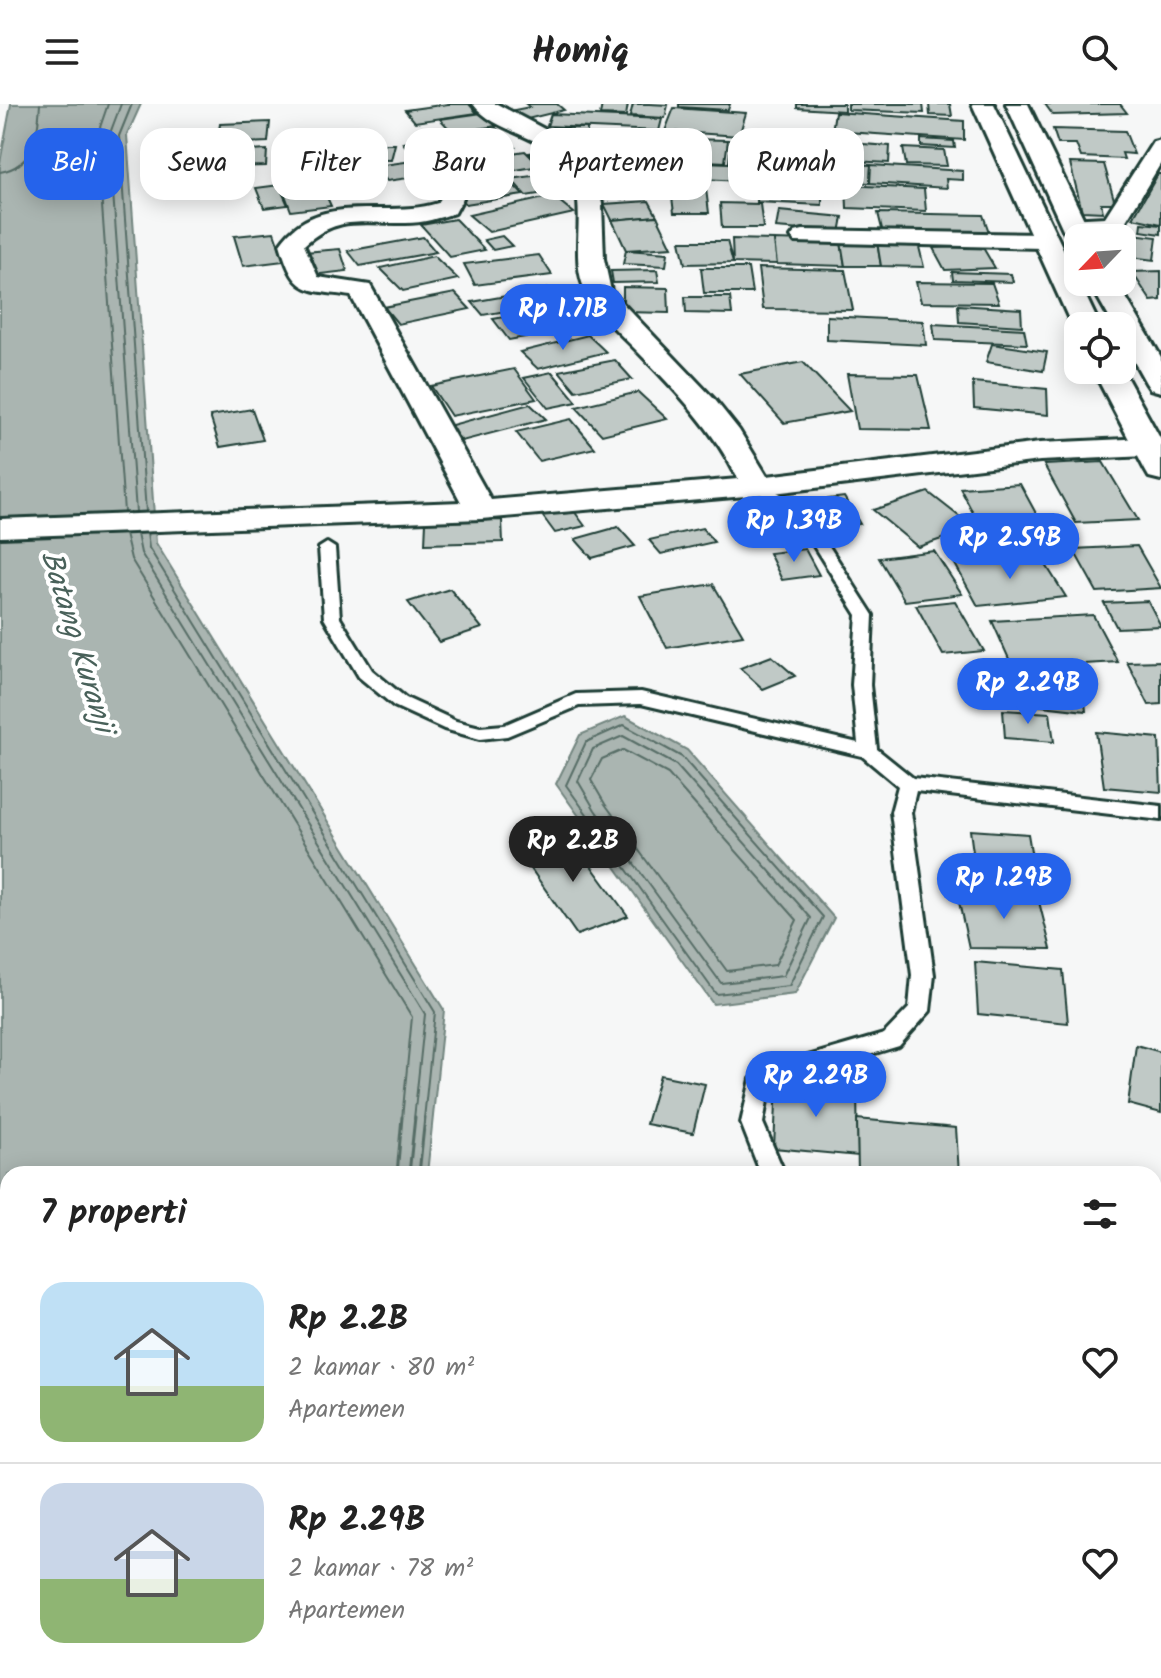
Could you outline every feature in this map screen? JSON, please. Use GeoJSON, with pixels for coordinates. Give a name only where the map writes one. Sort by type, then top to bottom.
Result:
{"type":"FeatureCollection","features":[{"type":"Feature","properties":{"kind":"main road"},"geometry":{"type":"LineString","coordinates":[[983,104],[1023,189],[1043,241],[1079,312]]}},
{"type":"Feature","properties":{"kind":"main road"},"geometry":{"type":"LineString","coordinates":[[1017,104],[1075,224]]}},
{"type":"Feature","properties":{"kind":"main road"},"geometry":{"type":"LineString","coordinates":[[1111,296],[1161,383]]}},
{"type":"Feature","properties":{"kind":"main road"},"geometry":{"type":"LineString","coordinates":[[1115,384],[1154,458]]}},
{"type":"Feature","properties":{"kind":"street"},"geometry":{"type":"LineString","coordinates":[[483,104],[564,151],[576,163],[590,207],[593,231],[591,270],[599,293],[711,410],[746,460],[757,486]]}},
{"type":"Feature","properties":{"kind":"street"},"geometry":{"type":"LineString","coordinates":[[1113,224],[1161,147]]}},
{"type":"Feature","properties":{"kind":"street"},"geometry":{"type":"LineString","coordinates":[[451,200],[447,208],[404,214],[332,216],[306,228],[292,244],[300,274],[312,284],[330,289],[361,290],[367,297],[375,319],[481,510]]}},
{"type":"Feature","properties":{"kind":"street"},"geometry":{"type":"LineString","coordinates":[[803,237],[1043,241]]}},
{"type":"Feature","properties":{"kind":"street"},"geometry":{"type":"LineString","coordinates":[[0,528],[481,510],[757,486],[1015,454],[1154,458]]}},
{"type":"Feature","properties":{"kind":"lane"},"geometry":{"type":"LineString","coordinates":[[757,486],[799,510],[865,615],[861,685],[868,751]]}},
{"type":"Feature","properties":{"kind":"lane"},"geometry":{"type":"LineString","coordinates":[[327,548],[332,618],[365,673],[400,702],[450,725],[480,733],[507,730],[576,700],[641,698],[868,751],[908,784],[1161,813]]}},
{"type":"Feature","properties":{"kind":"lane"},"geometry":{"type":"LineString","coordinates":[[770,1166],[752,1123],[759,1085],[775,1074],[891,1040],[919,1011],[923,975],[901,812],[908,784]]}},
{"type":"Feature","properties":{"kind":"water","name":"Batang Kuranji"},"geometry":{"type":"Polygon","coordinates":[[[11,104],[141,104],[127,135],[156,543],[444,1010],[428,1166],[0,1166],[0,163],[11,104]]]}},
{"type":"Feature","properties":{"kind":"water"},"geometry":{"type":"Polygon","coordinates":[[[625,716],[687,750],[834,918],[795,994],[713,1004],[556,784],[580,735],[625,716]]]}},
{"type":"Feature","properties":{"kind":"building"},"geometry":{"type":"Polygon","coordinates":[[[469,104],[477,113],[415,122],[405,110],[469,104]]]}},
{"type":"Feature","properties":{"kind":"building"},"geometry":{"type":"Polygon","coordinates":[[[526,104],[557,104],[564,110],[515,122],[504,112],[530,107],[526,104]]]}},
{"type":"Feature","properties":{"kind":"building"},"geometry":{"type":"Polygon","coordinates":[[[602,104],[628,104],[626,116],[600,115],[602,104]]]}},
{"type":"Feature","properties":{"kind":"building"},"geometry":{"type":"Polygon","coordinates":[[[633,104],[668,105],[665,118],[630,116],[633,104]]]}},
{"type":"Feature","properties":{"kind":"building"},"geometry":{"type":"Polygon","coordinates":[[[679,104],[730,104],[728,110],[679,107],[679,104]]]}},
{"type":"Feature","properties":{"kind":"building"},"geometry":{"type":"Polygon","coordinates":[[[797,104],[844,104],[844,111],[797,108],[797,104]]]}},
{"type":"Feature","properties":{"kind":"building"},"geometry":{"type":"Polygon","coordinates":[[[848,104],[923,104],[924,113],[848,110],[848,104]]]}},
{"type":"Feature","properties":{"kind":"building"},"geometry":{"type":"Polygon","coordinates":[[[929,104],[950,104],[952,116],[930,115],[929,104]]]}},
{"type":"Feature","properties":{"kind":"building"},"geometry":{"type":"Polygon","coordinates":[[[1045,104],[1120,104],[1127,113],[1053,115],[1045,104]]]}},
{"type":"Feature","properties":{"kind":"building"},"geometry":{"type":"Polygon","coordinates":[[[674,108],[746,113],[741,128],[728,128],[728,135],[712,134],[712,128],[666,128],[674,108]]]}},
{"type":"Feature","properties":{"kind":"building"},"geometry":{"type":"Polygon","coordinates":[[[835,112],[964,121],[964,140],[864,133],[864,128],[832,128],[835,112]]]}},
{"type":"Feature","properties":{"kind":"building"},"geometry":{"type":"Polygon","coordinates":[[[482,113],[496,126],[448,128],[440,119],[482,113]]]}},
{"type":"Feature","properties":{"kind":"building"},"geometry":{"type":"Polygon","coordinates":[[[551,114],[662,119],[660,128],[547,126],[551,114]]]}},
{"type":"Feature","properties":{"kind":"building"},"geometry":{"type":"Polygon","coordinates":[[[270,122],[268,142],[255,143],[255,128],[219,128],[220,124],[270,122]]]}},
{"type":"Feature","properties":{"kind":"building"},"geometry":{"type":"Polygon","coordinates":[[[1053,129],[1125,131],[1134,154],[1122,153],[1124,159],[1081,157],[1076,144],[1058,144],[1053,129]]]}},
{"type":"Feature","properties":{"kind":"building"},"geometry":{"type":"Polygon","coordinates":[[[921,139],[954,141],[955,148],[921,146],[921,139]]]}},
{"type":"Feature","properties":{"kind":"building"},"geometry":{"type":"Polygon","coordinates":[[[712,140],[728,140],[725,162],[712,161],[712,140]]]}},
{"type":"Feature","properties":{"kind":"building"},"geometry":{"type":"Polygon","coordinates":[[[388,144],[395,144],[391,160],[388,160],[388,144]]]}},
{"type":"Feature","properties":{"kind":"building"},"geometry":{"type":"Polygon","coordinates":[[[864,144],[890,146],[889,163],[864,162],[864,144]]]}},
{"type":"Feature","properties":{"kind":"building"},"geometry":{"type":"Polygon","coordinates":[[[903,148],[944,150],[947,166],[906,165],[903,148]]]}},
{"type":"Feature","properties":{"kind":"building"},"geometry":{"type":"Polygon","coordinates":[[[267,150],[266,166],[255,166],[255,151],[267,150]]]}},
{"type":"Feature","properties":{"kind":"building"},"geometry":{"type":"Polygon","coordinates":[[[525,151],[530,156],[530,168],[514,170],[514,153],[525,151]]]}},
{"type":"Feature","properties":{"kind":"building"},"geometry":{"type":"Polygon","coordinates":[[[404,162],[404,179],[388,181],[388,164],[404,162]]]}},
{"type":"Feature","properties":{"kind":"building"},"geometry":{"type":"Polygon","coordinates":[[[712,162],[728,163],[728,180],[712,179],[712,162]]]}},
{"type":"Feature","properties":{"kind":"building"},"geometry":{"type":"Polygon","coordinates":[[[1070,163],[1104,164],[1115,203],[1101,203],[1103,212],[1082,211],[1070,163]]]}},
{"type":"Feature","properties":{"kind":"building"},"geometry":{"type":"Polygon","coordinates":[[[864,165],[871,165],[870,183],[864,183],[864,165]]]}},
{"type":"Feature","properties":{"kind":"building"},"geometry":{"type":"Polygon","coordinates":[[[871,165],[963,171],[963,180],[946,179],[947,188],[870,183],[871,165]]]}},
{"type":"Feature","properties":{"kind":"building"},"geometry":{"type":"Polygon","coordinates":[[[1158,174],[1161,174],[1161,224],[1133,218],[1158,174]]]}},
{"type":"Feature","properties":{"kind":"building"},"geometry":{"type":"Polygon","coordinates":[[[530,176],[530,195],[526,196],[514,179],[530,176]]]}},
{"type":"Feature","properties":{"kind":"building"},"geometry":{"type":"Polygon","coordinates":[[[514,185],[523,195],[514,196],[514,185]]]}},
{"type":"Feature","properties":{"kind":"building"},"geometry":{"type":"Polygon","coordinates":[[[271,186],[271,200],[286,200],[288,205],[264,208],[256,188],[271,186]]]}},
{"type":"Feature","properties":{"kind":"building"},"geometry":{"type":"Polygon","coordinates":[[[864,186],[924,189],[926,211],[847,208],[847,200],[864,200],[864,186]]]}},
{"type":"Feature","properties":{"kind":"building"},"geometry":{"type":"Polygon","coordinates":[[[287,200],[328,200],[331,206],[291,211],[287,200]]]}},
{"type":"Feature","properties":{"kind":"building"},"geometry":{"type":"Polygon","coordinates":[[[463,200],[491,200],[466,204],[463,200]]]}},
{"type":"Feature","properties":{"kind":"building"},"geometry":{"type":"Polygon","coordinates":[[[535,200],[558,200],[574,213],[489,232],[469,215],[535,200]]]}},
{"type":"Feature","properties":{"kind":"building"},"geometry":{"type":"Polygon","coordinates":[[[672,200],[707,200],[709,213],[674,213],[672,200]]]}},
{"type":"Feature","properties":{"kind":"building"},"geometry":{"type":"Polygon","coordinates":[[[822,200],[822,205],[757,202],[822,200]]]}},
{"type":"Feature","properties":{"kind":"building"},"geometry":{"type":"Polygon","coordinates":[[[649,201],[657,216],[612,220],[604,204],[649,201]]]}},
{"type":"Feature","properties":{"kind":"building"},"geometry":{"type":"Polygon","coordinates":[[[720,203],[760,204],[763,228],[722,228],[720,203]]]}},
{"type":"Feature","properties":{"kind":"building"},"geometry":{"type":"Polygon","coordinates":[[[779,211],[843,217],[840,233],[776,228],[779,211]]]}},
{"type":"Feature","properties":{"kind":"building"},"geometry":{"type":"Polygon","coordinates":[[[878,213],[983,215],[990,235],[883,233],[878,213]]]}},
{"type":"Feature","properties":{"kind":"building"},"geometry":{"type":"Polygon","coordinates":[[[657,216],[672,247],[626,250],[612,220],[657,216]]]}},
{"type":"Feature","properties":{"kind":"building"},"geometry":{"type":"Polygon","coordinates":[[[455,219],[485,250],[450,257],[421,225],[455,219]]]}},
{"type":"Feature","properties":{"kind":"building"},"geometry":{"type":"Polygon","coordinates":[[[1142,223],[1161,225],[1161,234],[1141,231],[1142,223]]]}},
{"type":"Feature","properties":{"kind":"building"},"geometry":{"type":"Polygon","coordinates":[[[274,232],[284,261],[243,266],[234,236],[274,232]]]}},
{"type":"Feature","properties":{"kind":"building"},"geometry":{"type":"Polygon","coordinates":[[[1136,234],[1157,237],[1154,260],[1136,258],[1136,234]]]}},
{"type":"Feature","properties":{"kind":"building"},"geometry":{"type":"Polygon","coordinates":[[[502,236],[512,246],[493,250],[484,240],[502,236]]]}},
{"type":"Feature","properties":{"kind":"building"},"geometry":{"type":"Polygon","coordinates":[[[423,237],[436,252],[360,266],[348,251],[423,237]]]}},
{"type":"Feature","properties":{"kind":"building"},"geometry":{"type":"Polygon","coordinates":[[[732,239],[774,240],[777,264],[733,263],[732,239]]]}},
{"type":"Feature","properties":{"kind":"building"},"geometry":{"type":"Polygon","coordinates":[[[774,240],[841,242],[845,266],[777,264],[774,240]]]}},
{"type":"Feature","properties":{"kind":"building"},"geometry":{"type":"Polygon","coordinates":[[[680,241],[727,241],[733,263],[685,264],[680,241]]]}},
{"type":"Feature","properties":{"kind":"building"},"geometry":{"type":"Polygon","coordinates":[[[841,242],[877,242],[881,266],[845,266],[841,242]]]}},
{"type":"Feature","properties":{"kind":"building"},"geometry":{"type":"Polygon","coordinates":[[[877,242],[918,243],[924,267],[881,266],[877,242]]]}},
{"type":"Feature","properties":{"kind":"building"},"geometry":{"type":"Polygon","coordinates":[[[982,246],[995,268],[945,270],[933,248],[982,246]]]}},
{"type":"Feature","properties":{"kind":"building"},"geometry":{"type":"Polygon","coordinates":[[[340,249],[347,271],[312,275],[305,252],[340,249]]]}},
{"type":"Feature","properties":{"kind":"building"},"geometry":{"type":"Polygon","coordinates":[[[626,250],[668,253],[666,266],[623,264],[626,250]]]}},
{"type":"Feature","properties":{"kind":"building"},"geometry":{"type":"Polygon","coordinates":[[[539,255],[552,275],[475,285],[464,264],[539,255]]]}},
{"type":"Feature","properties":{"kind":"building"},"geometry":{"type":"Polygon","coordinates":[[[434,256],[458,279],[403,291],[380,268],[434,256]]]}},
{"type":"Feature","properties":{"kind":"building"},"geometry":{"type":"Polygon","coordinates":[[[701,268],[748,268],[752,293],[704,293],[701,268]]]}},
{"type":"Feature","properties":{"kind":"building"},"geometry":{"type":"Polygon","coordinates":[[[758,268],[845,270],[853,310],[763,309],[758,268]]]}},
{"type":"Feature","properties":{"kind":"building"},"geometry":{"type":"Polygon","coordinates":[[[657,270],[659,282],[613,283],[611,271],[657,270]]]}},
{"type":"Feature","properties":{"kind":"building"},"geometry":{"type":"Polygon","coordinates":[[[1161,271],[1161,300],[1151,301],[1136,278],[1136,272],[1161,271]]]}},
{"type":"Feature","properties":{"kind":"building"},"geometry":{"type":"Polygon","coordinates":[[[952,272],[1011,274],[1013,282],[953,280],[952,272]]]}},
{"type":"Feature","properties":{"kind":"building"},"geometry":{"type":"Polygon","coordinates":[[[916,282],[992,283],[999,303],[921,302],[916,282]]]}},
{"type":"Feature","properties":{"kind":"building"},"geometry":{"type":"Polygon","coordinates":[[[623,287],[668,288],[669,313],[623,312],[623,287]]]}},
{"type":"Feature","properties":{"kind":"building"},"geometry":{"type":"Polygon","coordinates":[[[551,288],[563,301],[483,315],[472,302],[551,288]]]}},
{"type":"Feature","properties":{"kind":"building"},"geometry":{"type":"Polygon","coordinates":[[[455,293],[470,309],[398,324],[384,307],[455,293]]]}},
{"type":"Feature","properties":{"kind":"building"},"geometry":{"type":"Polygon","coordinates":[[[685,297],[730,297],[732,314],[686,313],[685,297]]]}},
{"type":"Feature","properties":{"kind":"building"},"geometry":{"type":"Polygon","coordinates":[[[574,305],[591,325],[509,340],[493,319],[574,305]]]}},
{"type":"Feature","properties":{"kind":"building"},"geometry":{"type":"Polygon","coordinates":[[[958,305],[1021,309],[1022,326],[959,322],[958,305]]]}},
{"type":"Feature","properties":{"kind":"building"},"geometry":{"type":"Polygon","coordinates":[[[827,316],[923,321],[926,345],[827,340],[827,316]]]}},
{"type":"Feature","properties":{"kind":"building"},"geometry":{"type":"Polygon","coordinates":[[[933,324],[1024,329],[1027,344],[935,340],[933,324]]]}},
{"type":"Feature","properties":{"kind":"building"},"geometry":{"type":"Polygon","coordinates":[[[588,335],[606,352],[538,369],[520,352],[588,335]]]}},
{"type":"Feature","properties":{"kind":"building"},"geometry":{"type":"Polygon","coordinates":[[[992,344],[1047,352],[1043,371],[986,362],[992,344]]]}},
{"type":"Feature","properties":{"kind":"building"},"geometry":{"type":"Polygon","coordinates":[[[615,360],[632,379],[576,391],[559,371],[615,360]]]}},
{"type":"Feature","properties":{"kind":"building"},"geometry":{"type":"Polygon","coordinates":[[[803,362],[850,411],[784,423],[740,374],[803,362]]]}},
{"type":"Feature","properties":{"kind":"building"},"geometry":{"type":"Polygon","coordinates":[[[514,369],[536,399],[451,416],[431,386],[514,369]]]}},
{"type":"Feature","properties":{"kind":"building"},"geometry":{"type":"Polygon","coordinates":[[[552,372],[577,402],[548,408],[524,378],[552,372]]]}},
{"type":"Feature","properties":{"kind":"building"},"geometry":{"type":"Polygon","coordinates":[[[847,374],[918,375],[931,430],[857,429],[847,374]]]}},
{"type":"Feature","properties":{"kind":"building"},"geometry":{"type":"Polygon","coordinates":[[[973,382],[1047,389],[1048,415],[974,408],[973,382]]]}},
{"type":"Feature","properties":{"kind":"building"},"geometry":{"type":"Polygon","coordinates":[[[638,392],[667,419],[602,435],[576,407],[638,392]]]}},
{"type":"Feature","properties":{"kind":"building"},"geometry":{"type":"Polygon","coordinates":[[[530,404],[546,419],[462,441],[448,426],[530,404]]]}},
{"type":"Feature","properties":{"kind":"building"},"geometry":{"type":"Polygon","coordinates":[[[252,409],[263,440],[220,447],[210,416],[252,409]]]}},
{"type":"Feature","properties":{"kind":"building"},"geometry":{"type":"Polygon","coordinates":[[[571,419],[595,448],[539,461],[516,432],[571,419]]]}},
{"type":"Feature","properties":{"kind":"building"},"geometry":{"type":"Polygon","coordinates":[[[1103,462],[1138,520],[1076,523],[1044,465],[1103,462]]]}},
{"type":"Feature","properties":{"kind":"building"},"geometry":{"type":"Polygon","coordinates":[[[1020,484],[1044,528],[983,532],[960,488],[1020,484]]]}},
{"type":"Feature","properties":{"kind":"building"},"geometry":{"type":"Polygon","coordinates":[[[928,492],[974,528],[918,547],[873,510],[928,492]]]}},
{"type":"Feature","properties":{"kind":"building"},"geometry":{"type":"Polygon","coordinates":[[[844,497],[860,524],[821,529],[805,502],[844,497]]]}},
{"type":"Feature","properties":{"kind":"building"},"geometry":{"type":"Polygon","coordinates":[[[571,507],[585,526],[555,533],[541,514],[571,507]]]}},
{"type":"Feature","properties":{"kind":"building"},"geometry":{"type":"Polygon","coordinates":[[[502,520],[503,542],[425,544],[426,522],[502,520]]]}},
{"type":"Feature","properties":{"kind":"building"},"geometry":{"type":"Polygon","coordinates":[[[618,527],[635,546],[592,558],[575,539],[618,527]]]}},
{"type":"Feature","properties":{"kind":"building"},"geometry":{"type":"Polygon","coordinates":[[[702,528],[714,542],[661,554],[649,540],[702,528]]]}},
{"type":"Feature","properties":{"kind":"building"},"geometry":{"type":"Polygon","coordinates":[[[1137,546],[1161,588],[1097,592],[1073,549],[1137,546]]]}},
{"type":"Feature","properties":{"kind":"building"},"geometry":{"type":"Polygon","coordinates":[[[805,549],[819,575],[782,580],[769,553],[805,549]]]}},
{"type":"Feature","properties":{"kind":"building"},"geometry":{"type":"Polygon","coordinates":[[[934,551],[962,594],[905,601],[879,558],[934,551]]]}},
{"type":"Feature","properties":{"kind":"building"},"geometry":{"type":"Polygon","coordinates":[[[1041,557],[1066,597],[978,606],[955,564],[1041,557]]]}},
{"type":"Feature","properties":{"kind":"building"},"geometry":{"type":"Polygon","coordinates":[[[713,584],[743,635],[667,648],[640,596],[713,584]]]}},
{"type":"Feature","properties":{"kind":"building"},"geometry":{"type":"Polygon","coordinates":[[[450,589],[482,628],[439,642],[408,602],[450,589]]]}},
{"type":"Feature","properties":{"kind":"building"},"geometry":{"type":"Polygon","coordinates":[[[955,601],[984,651],[943,655],[916,605],[955,601]]]}},
{"type":"Feature","properties":{"kind":"building"},"geometry":{"type":"Polygon","coordinates":[[[1148,601],[1161,626],[1117,628],[1104,603],[1148,601]]]}},
{"type":"Feature","properties":{"kind":"building"},"geometry":{"type":"Polygon","coordinates":[[[1093,615],[1118,662],[1013,668],[992,621],[1093,615]]]}},
{"type":"Feature","properties":{"kind":"building"},"geometry":{"type":"Polygon","coordinates":[[[772,656],[795,676],[763,689],[740,668],[772,656]]]}},
{"type":"Feature","properties":{"kind":"building"},"geometry":{"type":"Polygon","coordinates":[[[1161,661],[1161,704],[1149,705],[1127,662],[1161,661]]]}},
{"type":"Feature","properties":{"kind":"building"},"geometry":{"type":"Polygon","coordinates":[[[1032,670],[1082,674],[1086,711],[1034,705],[1032,670]]]}},
{"type":"Feature","properties":{"kind":"building"},"geometry":{"type":"Polygon","coordinates":[[[1003,710],[1050,713],[1054,742],[1005,738],[1003,710]]]}},
{"type":"Feature","properties":{"kind":"building"},"geometry":{"type":"Polygon","coordinates":[[[1096,732],[1159,738],[1161,792],[1104,787],[1096,732]]]}},
{"type":"Feature","properties":{"kind":"building"},"geometry":{"type":"Polygon","coordinates":[[[970,830],[1028,834],[1037,886],[977,883],[970,830]]]}},
{"type":"Feature","properties":{"kind":"building"},"geometry":{"type":"Polygon","coordinates":[[[567,833],[628,916],[577,935],[518,850],[567,833]]]}},
{"type":"Feature","properties":{"kind":"building"},"geometry":{"type":"Polygon","coordinates":[[[957,893],[1037,894],[1051,949],[969,948],[957,893]]]}},
{"type":"Feature","properties":{"kind":"building"},"geometry":{"type":"Polygon","coordinates":[[[975,962],[1063,970],[1068,1023],[978,1014],[975,962]]]}},
{"type":"Feature","properties":{"kind":"building"},"geometry":{"type":"Polygon","coordinates":[[[1136,1045],[1161,1052],[1161,1113],[1128,1104],[1136,1045]]]}},
{"type":"Feature","properties":{"kind":"building"},"geometry":{"type":"Polygon","coordinates":[[[660,1075],[705,1084],[693,1133],[646,1124],[660,1075]]]}},
{"type":"Feature","properties":{"kind":"building"},"geometry":{"type":"Polygon","coordinates":[[[777,1081],[857,1089],[858,1156],[774,1148],[777,1081]]]}},
{"type":"Feature","properties":{"kind":"building"},"geometry":{"type":"Polygon","coordinates":[[[857,1119],[956,1128],[958,1166],[858,1166],[857,1119]]]}}]}
